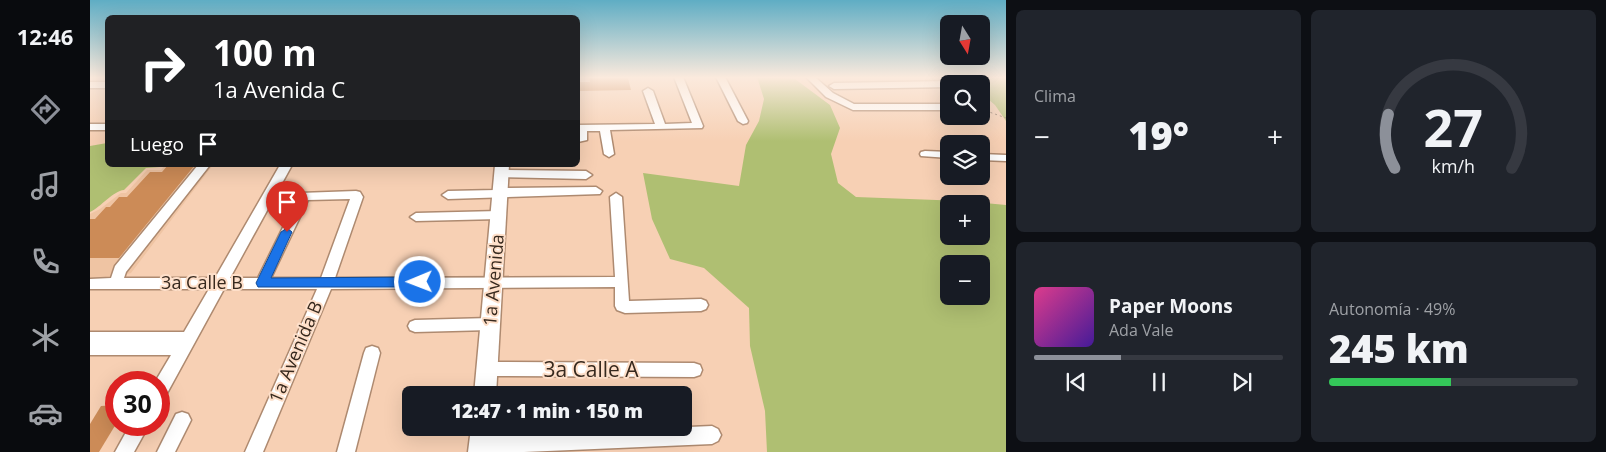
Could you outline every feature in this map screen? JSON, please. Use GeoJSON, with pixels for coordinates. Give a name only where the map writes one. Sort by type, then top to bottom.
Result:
{"type":"FeatureCollection","features":[{"type":"Feature","properties":{"kind":"main road","name":"1a Avenida"},"geometry":{"type":"LineString","coordinates":[[485,386],[501,181]]}},
{"type":"Feature","properties":{"kind":"street"},"geometry":{"type":"LineString","coordinates":[[651,98],[661,127]]}},
{"type":"Feature","properties":{"kind":"street"},"geometry":{"type":"LineString","coordinates":[[580,139],[583,138],[580,128],[695,126],[698,124],[687,98]]}},
{"type":"Feature","properties":{"kind":"street"},"geometry":{"type":"LineString","coordinates":[[731,98],[743,121]]}},
{"type":"Feature","properties":{"kind":"street"},"geometry":{"type":"LineString","coordinates":[[833,98],[853,107],[940,107]]}},
{"type":"Feature","properties":{"kind":"street"},"geometry":{"type":"LineString","coordinates":[[845,98],[853,107]]}},
{"type":"Feature","properties":{"kind":"street"},"geometry":{"type":"LineString","coordinates":[[90,127],[105,127]]}},
{"type":"Feature","properties":{"kind":"street"},"geometry":{"type":"LineString","coordinates":[[604,127],[609,154]]}},
{"type":"Feature","properties":{"kind":"street"},"geometry":{"type":"LineString","coordinates":[[925,154],[940,155]]}},
{"type":"Feature","properties":{"kind":"street"},"geometry":{"type":"LineString","coordinates":[[990,157],[1006,158]]}},
{"type":"Feature","properties":{"kind":"street"},"geometry":{"type":"LineString","coordinates":[[116,283],[120,270],[202,167]]}},
{"type":"Feature","properties":{"kind":"street"},"geometry":{"type":"LineString","coordinates":[[170,372],[285,167]]}},
{"type":"Feature","properties":{"kind":"street"},"geometry":{"type":"LineString","coordinates":[[448,195],[501,181],[586,175]]}},
{"type":"Feature","properties":{"kind":"street"},"geometry":{"type":"LineString","coordinates":[[501,181],[596,191]]}},
{"type":"Feature","properties":{"kind":"street","name":"1a Avenida B"},"geometry":{"type":"LineString","coordinates":[[254,452],[326,283],[356,196],[305,195],[262,283]]}},
{"type":"Feature","properties":{"kind":"street"},"geometry":{"type":"LineString","coordinates":[[616,197],[622,306],[701,305]]}},
{"type":"Feature","properties":{"kind":"street"},"geometry":{"type":"LineString","coordinates":[[416,217],[499,215]]}},
{"type":"Feature","properties":{"kind":"street","name":"3a Calle B"},"geometry":{"type":"LineString","coordinates":[[90,284],[222,282],[622,282]]}},
{"type":"Feature","properties":{"kind":"street"},"geometry":{"type":"LineString","coordinates":[[415,326],[490,324]]}},
{"type":"Feature","properties":{"kind":"street"},"geometry":{"type":"LineString","coordinates":[[90,339],[186,344]]}},
{"type":"Feature","properties":{"kind":"street"},"geometry":{"type":"LineString","coordinates":[[90,348],[153,347],[186,344]]}},
{"type":"Feature","properties":{"kind":"street"},"geometry":{"type":"LineString","coordinates":[[346,452],[372,353]]}},
{"type":"Feature","properties":{"kind":"street","name":"3a Calle A"},"geometry":{"type":"LineString","coordinates":[[487,369],[694,370]]}},
{"type":"Feature","properties":{"kind":"street"},"geometry":{"type":"LineString","coordinates":[[166,452],[182,420]]}},
{"type":"Feature","properties":{"kind":"street"},"geometry":{"type":"LineString","coordinates":[[124,452],[133,436]]}},
{"type":"Feature","properties":{"kind":"street"},"geometry":{"type":"LineString","coordinates":[[481,441],[712,436]]}},
{"type":"Feature","properties":{"kind":"path"},"geometry":{"type":"LineString","coordinates":[[990,112],[1006,118]]}},
{"type":"Feature","properties":{"kind":"shaded area"},"geometry":{"type":"Polygon","coordinates":[[[163,167],[211,167],[131,273],[107,280],[90,279],[90,214],[121,193],[126,193],[147,170],[161,170],[163,167]]]}},
{"type":"Feature","properties":{"kind":"green space"},"geometry":{"type":"Polygon","coordinates":[[[764,98],[821,98],[830,105],[840,128],[831,154],[838,183],[856,197],[940,200],[940,245],[990,245],[990,204],[1006,205],[1006,452],[767,452],[765,411],[750,346],[749,308],[704,268],[670,259],[652,219],[643,173],[739,186],[746,145],[759,121],[764,98]]]}},
{"type":"Feature","properties":{"kind":"green space"},"geometry":{"type":"Polygon","coordinates":[[[990,98],[1006,98],[1006,121],[990,101],[990,98]]]}},
{"type":"Feature","properties":{"kind":"green space"},"geometry":{"type":"Polygon","coordinates":[[[105,143],[105,167],[160,167],[146,168],[124,190],[116,193],[90,212],[90,146],[105,143]]]}},
{"type":"Feature","properties":{"kind":"building"},"geometry":{"type":"Polygon","coordinates":[[[166,167],[193,167],[119,258],[90,258],[90,219],[95,219],[119,197],[127,197],[150,172],[162,172],[166,167]]]}},
{"type":"Feature","properties":{"kind":"building"},"geometry":{"type":"Polygon","coordinates":[[[101,406],[105,406],[105,436],[109,436],[99,452],[90,452],[90,424],[101,406]]]}},
{"type":"Feature","properties":{"kind":"route"},"geometry":{"type":"LineString","coordinates":[[287,232],[262,283],[420,282]]}}]}
